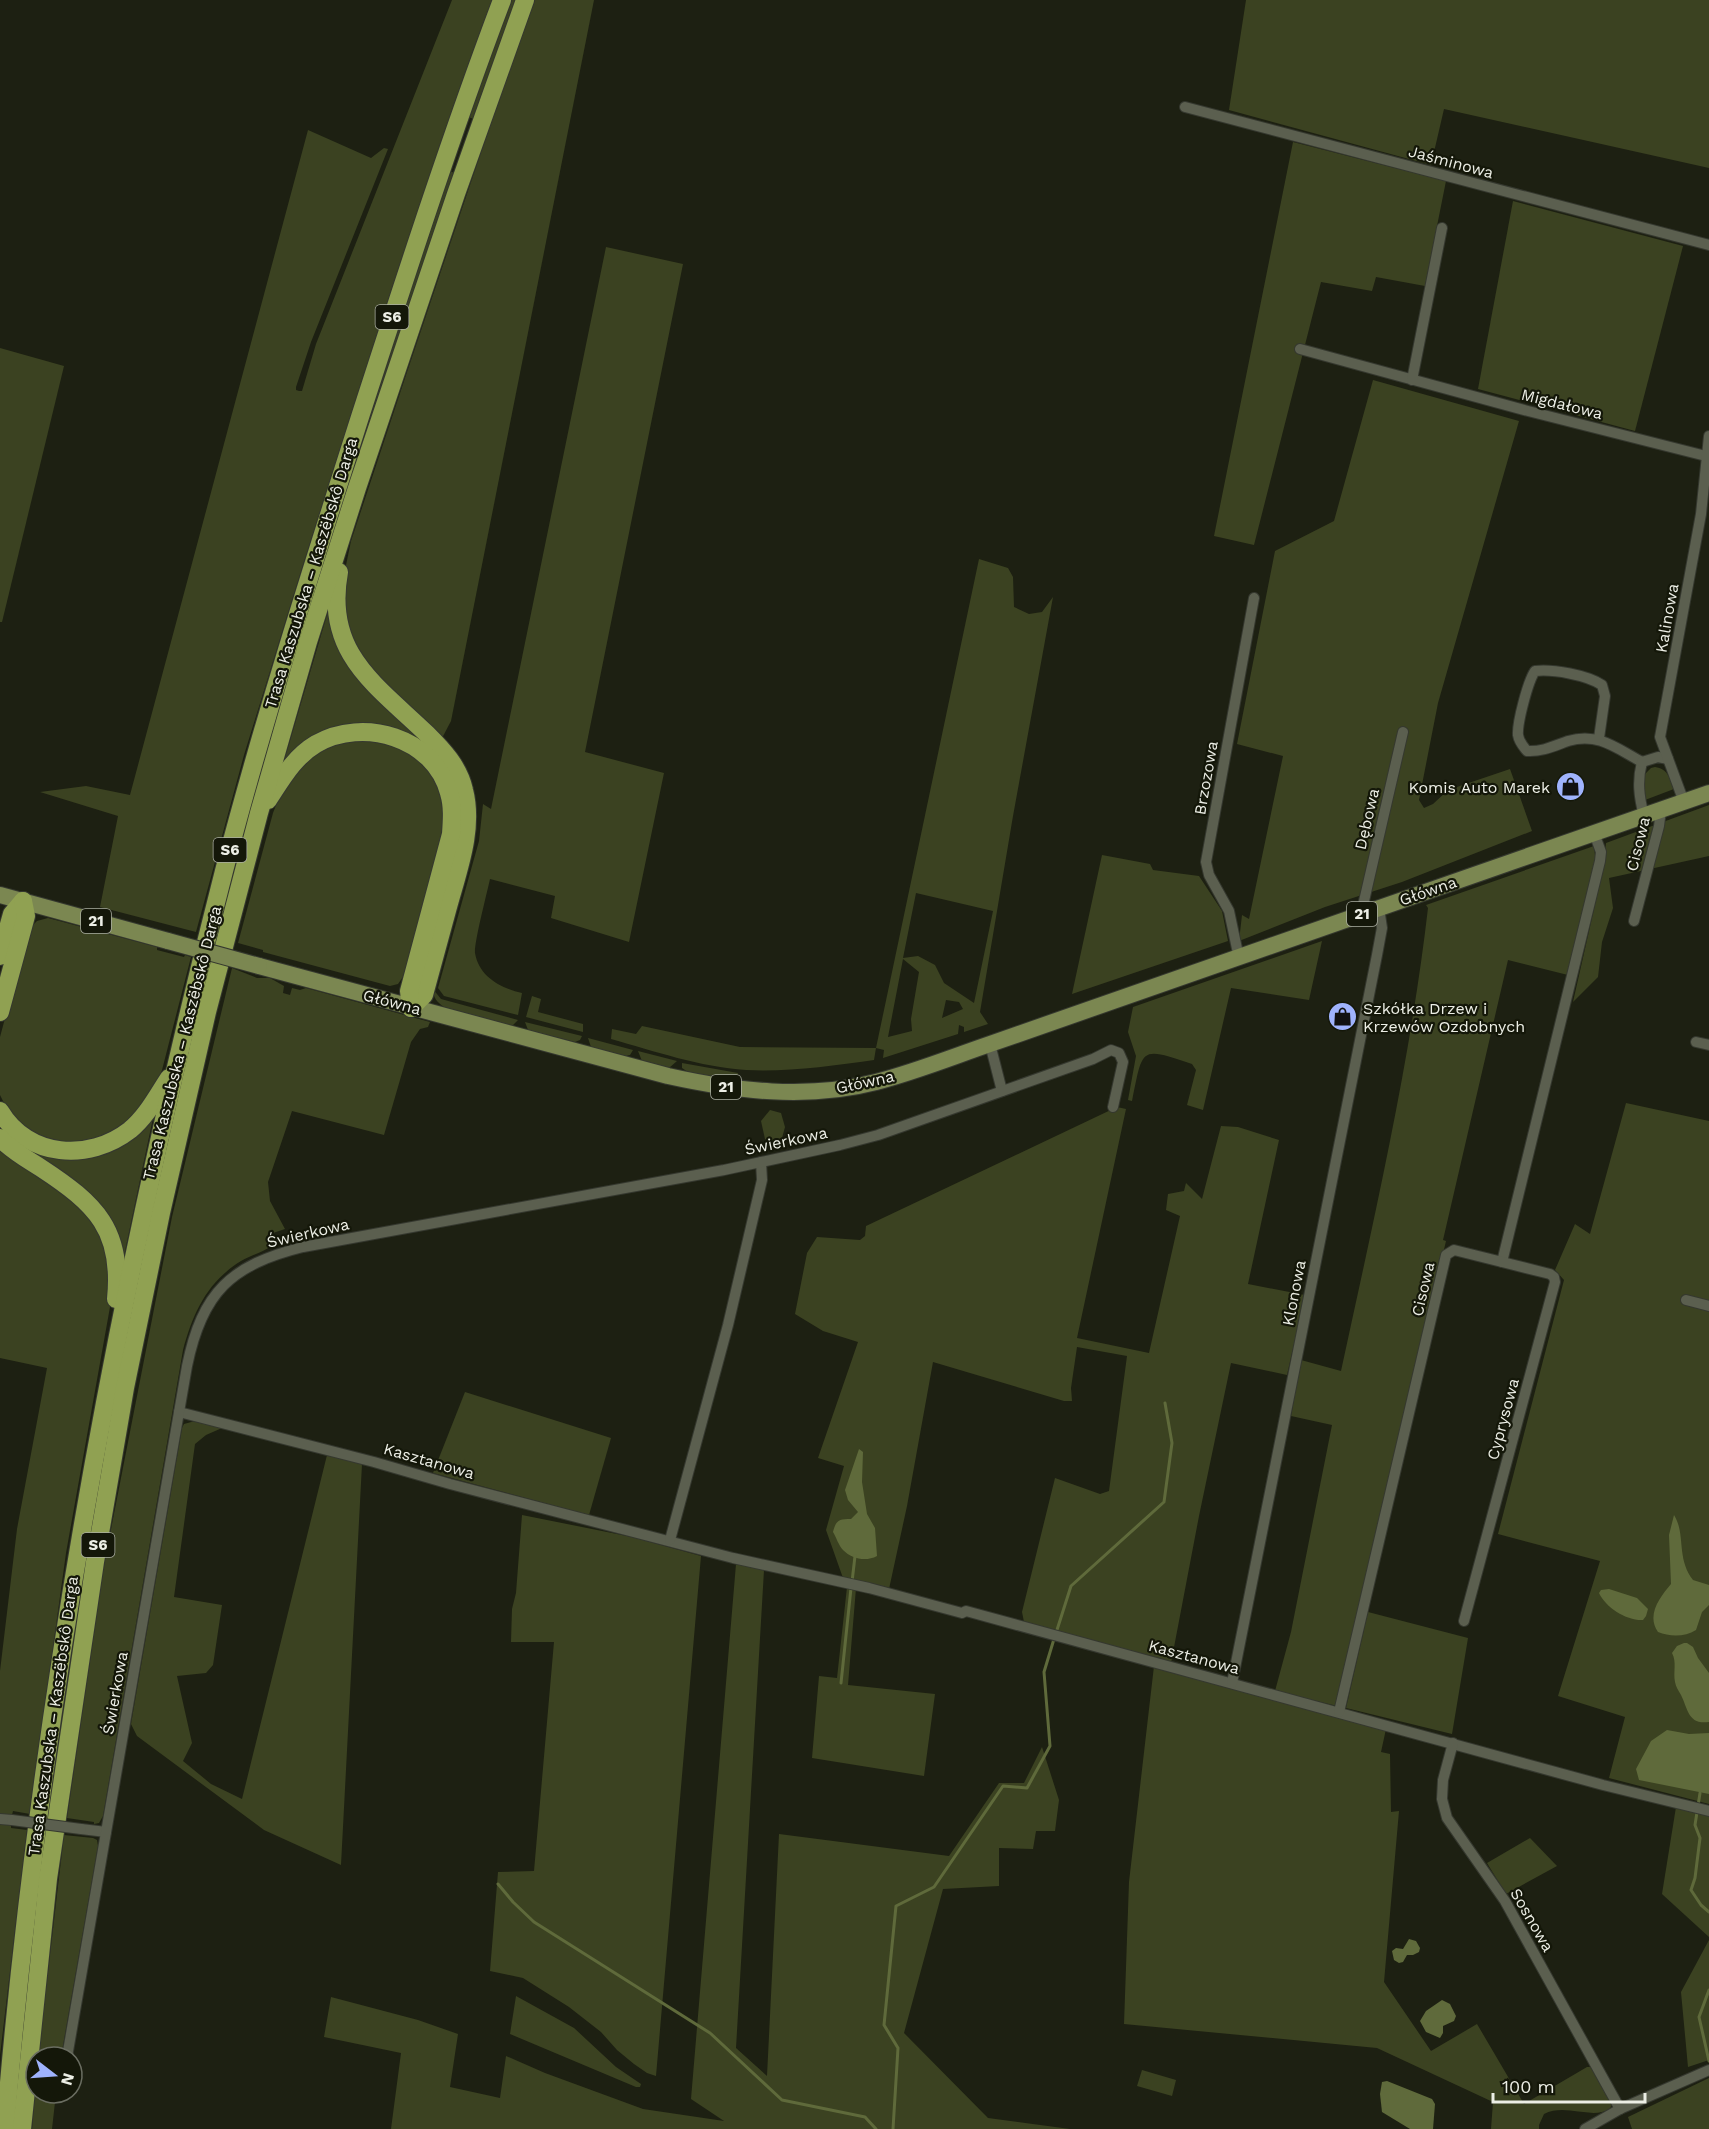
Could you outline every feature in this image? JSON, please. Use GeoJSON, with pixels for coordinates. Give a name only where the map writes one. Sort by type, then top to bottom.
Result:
{"type":"FeatureCollection","features":[{"type":"Feature","properties":{"kind":"highway","name":"Trasa Kaszubska – Kaszëbskô Darga"},"geometry":{"type":"LineString","coordinates":[[5,2129],[17,1993],[40,1805],[68,1615],[108,1384],[177,1065],[225,869],[294,626],[407,271],[502,0]]}},
{"type":"Feature","properties":{"kind":"highway","name":"Trasa Kaszubska – Kaszëbskô Darga"},"geometry":{"type":"LineString","coordinates":[[22,2129],[48,1879],[95,1562],[126,1388],[161,1213],[207,1012],[259,813],[308,642],[452,205],[525,0]]}},
{"type":"Feature","properties":{"kind":"highway"},"geometry":{"type":"LineString","coordinates":[[357,488],[336,598],[336,612],[343,641],[366,675],[448,757],[460,778],[467,805],[463,850],[430,974],[424,995],[411,1008]]}},
{"type":"Feature","properties":{"kind":"highway"},"geometry":{"type":"LineString","coordinates":[[259,813],[294,762],[304,752],[329,738],[345,733],[376,733],[404,741],[428,758],[437,769],[449,792],[451,834],[409,991],[411,1008]]}},
{"type":"Feature","properties":{"kind":"highway"},"geometry":{"type":"LineString","coordinates":[[0,956],[12,914],[23,902]]}},
{"type":"Feature","properties":{"kind":"highway"},"geometry":{"type":"LineString","coordinates":[[0,1012],[26,916],[23,902]]}},
{"type":"Feature","properties":{"kind":"highway"},"geometry":{"type":"LineString","coordinates":[[0,1111],[6,1122],[20,1134],[36,1143],[61,1150],[84,1151],[109,1143],[130,1129],[150,1107],[177,1065]]}},
{"type":"Feature","properties":{"kind":"highway"},"geometry":{"type":"LineString","coordinates":[[0,1138],[11,1148],[74,1190],[89,1203],[105,1225],[112,1242],[117,1281],[108,1384]]}},
{"type":"Feature","properties":{"kind":"main road","name":"Główna"},"geometry":{"type":"LineString","coordinates":[[0,895],[668,1076],[713,1086],[770,1092],[820,1091],[875,1082],[990,1044],[1709,793]]}},
{"type":"Feature","properties":{"kind":"street","name":"Jaśminowa"},"geometry":{"type":"LineString","coordinates":[[1185,107],[1709,245]]}},
{"type":"Feature","properties":{"kind":"street"},"geometry":{"type":"LineString","coordinates":[[1412,380],[1443,228]]}},
{"type":"Feature","properties":{"kind":"street","name":"Migdałowa"},"geometry":{"type":"LineString","coordinates":[[1300,349],[1706,456]]}},
{"type":"Feature","properties":{"kind":"street","name":"Kalinowa"},"geometry":{"type":"LineString","coordinates":[[1684,802],[1660,737],[1701,514],[1709,436]]}},
{"type":"Feature","properties":{"kind":"street","name":"Brzozowa"},"geometry":{"type":"LineString","coordinates":[[1239,958],[1228,911],[1209,875],[1206,862],[1254,598]]}},
{"type":"Feature","properties":{"kind":"street"},"geometry":{"type":"LineString","coordinates":[[1599,738],[1605,696],[1602,685],[1593,679],[1545,670],[1535,671],[1529,680],[1518,733],[1521,744],[1527,751],[1538,752],[1571,740],[1599,738],[1642,762],[1658,757],[1668,759]]}},
{"type":"Feature","properties":{"kind":"street","name":"Dębowa"},"geometry":{"type":"LineString","coordinates":[[1372,910],[1364,901],[1402,732]]}},
{"type":"Feature","properties":{"kind":"street"},"geometry":{"type":"LineString","coordinates":[[1642,762],[1638,790],[1644,816]]}},
{"type":"Feature","properties":{"kind":"street","name":"Cisowa"},"geometry":{"type":"LineString","coordinates":[[1634,921],[1659,826],[1661,810]]}},
{"type":"Feature","properties":{"kind":"street","name":"Cisowa"},"geometry":{"type":"LineString","coordinates":[[1339,1712],[1446,1255],[1454,1250],[1502,1262],[1600,861],[1601,852],[1594,833]]}},
{"type":"Feature","properties":{"kind":"street","name":"Klonowa"},"geometry":{"type":"LineString","coordinates":[[1232,1683],[1382,928],[1372,910]]}},
{"type":"Feature","properties":{"kind":"street"},"geometry":{"type":"LineString","coordinates":[[1696,1042],[1709,1045]]}},
{"type":"Feature","properties":{"kind":"street"},"geometry":{"type":"LineString","coordinates":[[990,1044],[1002,1091]]}},
{"type":"Feature","properties":{"kind":"street","name":"Świerkowa"},"geometry":{"type":"LineString","coordinates":[[69,2045],[179,1412],[195,1333],[210,1301],[226,1283],[245,1267],[273,1254],[356,1236],[761,1162],[878,1135],[1093,1059],[1111,1050],[1119,1053],[1123,1062],[1113,1107]]}},
{"type":"Feature","properties":{"kind":"street"},"geometry":{"type":"LineString","coordinates":[[670,1540],[728,1325],[762,1180],[761,1162]]}},
{"type":"Feature","properties":{"kind":"street","name":"Cyprysowa"},"geometry":{"type":"LineString","coordinates":[[1464,1621],[1555,1282],[1554,1277],[1550,1274],[1502,1262]]}},
{"type":"Feature","properties":{"kind":"street"},"geometry":{"type":"LineString","coordinates":[[1686,1300],[1709,1306]]}},
{"type":"Feature","properties":{"kind":"street","name":"Kasztanowa"},"geometry":{"type":"LineString","coordinates":[[179,1412],[733,1558],[869,1587],[962,1613],[966,1611],[1604,1785],[1709,1811]]}},
{"type":"Feature","properties":{"kind":"street","name":"Sosnowa"},"geometry":{"type":"LineString","coordinates":[[1453,1743],[1443,1780],[1442,1799],[1447,1818],[1505,1901],[1620,2109]]}},
{"type":"Feature","properties":{"kind":"street"},"geometry":{"type":"LineString","coordinates":[[0,1819],[106,1832]]}},
{"type":"Feature","properties":{"kind":"street"},"geometry":{"type":"LineString","coordinates":[[1585,2129],[1620,2109],[1709,2070]]}},
{"type":"Feature","properties":{"kind":"shaded area"},"geometry":{"type":"Polygon","coordinates":[[[452,0],[495,0],[363,378],[302,568],[244,755],[196,932],[100,907],[118,816],[40,792],[86,786],[130,795],[308,130],[371,158],[384,148],[388,149],[311,342],[296,387],[299,391],[302,391],[316,344],[452,0]]]}},
{"type":"Feature","properties":{"kind":"shaded area"},"geometry":{"type":"Polygon","coordinates":[[[512,0],[518,0],[474,119],[468,117],[512,0]]]}},
{"type":"Feature","properties":{"kind":"shaded area"},"geometry":{"type":"Polygon","coordinates":[[[535,0],[594,0],[451,721],[441,740],[371,670],[346,628],[344,575],[351,541],[406,375],[508,72],[535,0]]]}},
{"type":"Feature","properties":{"kind":"shaded area"},"geometry":{"type":"Polygon","coordinates":[[[1246,0],[1709,0],[1709,168],[1444,109],[1431,165],[1229,110],[1246,0]]]}},
{"type":"Feature","properties":{"kind":"shaded area"},"geometry":{"type":"Polygon","coordinates":[[[1293,142],[1446,181],[1425,286],[1376,277],[1372,291],[1321,282],[1254,545],[1214,536],[1293,142]]]}},
{"type":"Feature","properties":{"kind":"shaded area"},"geometry":{"type":"Polygon","coordinates":[[[449,171],[455,173],[220,939],[213,937],[334,515],[449,171]]]}},
{"type":"Feature","properties":{"kind":"shaded area"},"geometry":{"type":"Polygon","coordinates":[[[1513,201],[1683,246],[1635,431],[1478,389],[1513,201]]]}},
{"type":"Feature","properties":{"kind":"shaded area"},"geometry":{"type":"Polygon","coordinates":[[[606,247],[683,264],[585,752],[664,773],[629,942],[551,918],[555,896],[490,879],[475,953],[486,975],[506,988],[522,993],[518,1015],[444,996],[438,988],[479,841],[483,804],[491,809],[606,247]]]}},
{"type":"Feature","properties":{"kind":"shaded area"},"geometry":{"type":"Polygon","coordinates":[[[0,348],[64,366],[2,622],[0,622],[0,348]]]}},
{"type":"Feature","properties":{"kind":"shaded area"},"geometry":{"type":"Polygon","coordinates":[[[1373,380],[1519,421],[1438,703],[1419,800],[1424,808],[1433,804],[1448,790],[1510,769],[1532,831],[1402,882],[1325,907],[1239,941],[1242,915],[1249,919],[1283,756],[1237,744],[1275,551],[1334,521],[1373,380]]]}},
{"type":"Feature","properties":{"kind":"shaded area"},"geometry":{"type":"Polygon","coordinates":[[[979,559],[1008,568],[1013,577],[1014,607],[1029,614],[1042,612],[1053,597],[980,1012],[988,1024],[964,1032],[964,1027],[959,1025],[958,1034],[883,1058],[884,1050],[876,1048],[979,559]],[[916,893],[903,958],[918,956],[935,965],[944,983],[974,1003],[993,911],[916,893]],[[903,959],[888,1037],[912,1031],[911,1019],[919,972],[903,959]],[[946,1000],[942,1018],[963,1009],[959,1002],[946,1000]]]}},
{"type":"Feature","properties":{"kind":"shaded area"},"geometry":{"type":"Polygon","coordinates":[[[329,608],[333,626],[441,756],[452,784],[377,727],[284,761],[329,608]]]}},
{"type":"Feature","properties":{"kind":"shaded area"},"geometry":{"type":"Polygon","coordinates":[[[374,738],[418,757],[439,784],[445,824],[405,974],[398,984],[390,986],[263,952],[263,950],[238,943],[273,813],[292,776],[306,760],[323,747],[374,738]]]}},
{"type":"Feature","properties":{"kind":"shaded area"},"geometry":{"type":"Polygon","coordinates":[[[1655,767],[1666,772],[1674,789],[1645,800],[1644,775],[1655,767]]]}},
{"type":"Feature","properties":{"kind":"shaded area"},"geometry":{"type":"Polygon","coordinates":[[[1709,805],[1709,856],[1609,878],[1613,908],[1602,942],[1598,977],[1573,1002],[1603,869],[1606,843],[1709,805]]]}},
{"type":"Feature","properties":{"kind":"shaded area"},"geometry":{"type":"Polygon","coordinates":[[[1594,846],[1596,864],[1568,975],[1508,960],[1443,1240],[1446,1241],[1337,1706],[1275,1691],[1291,1632],[1332,1425],[1291,1416],[1301,1360],[1341,1371],[1401,1083],[1420,966],[1428,908],[1426,905],[1594,846]]]}},
{"type":"Feature","properties":{"kind":"shaded area"},"geometry":{"type":"Polygon","coordinates":[[[1102,855],[1150,864],[1153,870],[1199,876],[1222,911],[1228,941],[1072,994],[1102,855]]]}},
{"type":"Feature","properties":{"kind":"shaded area"},"geometry":{"type":"Polygon","coordinates":[[[48,918],[157,947],[157,950],[191,957],[162,1070],[148,1103],[115,1134],[71,1145],[36,1137],[8,1111],[0,1095],[0,1037],[29,929],[37,921],[48,918]]]}},
{"type":"Feature","properties":{"kind":"shaded area"},"geometry":{"type":"Polygon","coordinates":[[[1322,941],[1309,1000],[1231,988],[1203,1110],[1187,1105],[1196,1070],[1192,1064],[1162,1055],[1146,1056],[1142,1061],[1132,1101],[1128,1100],[1136,1056],[1128,1032],[1133,1007],[1322,941]]]}},
{"type":"Feature","properties":{"kind":"shaded area"},"geometry":{"type":"Polygon","coordinates":[[[232,968],[257,978],[270,978],[284,986],[283,993],[290,995],[292,988],[300,990],[306,988],[430,1022],[428,1027],[420,1029],[411,1042],[384,1135],[292,1111],[268,1182],[270,1201],[285,1229],[270,1234],[271,1246],[229,1269],[210,1289],[197,1311],[183,1350],[103,1816],[99,1823],[94,1824],[94,1822],[67,1818],[104,1565],[172,1217],[232,968]]]}},
{"type":"Feature","properties":{"kind":"shaded area"},"geometry":{"type":"Polygon","coordinates":[[[433,989],[441,999],[518,1020],[512,1026],[444,1007],[436,1000],[433,989]]]}},
{"type":"Feature","properties":{"kind":"shaded area"},"geometry":{"type":"Polygon","coordinates":[[[532,996],[541,999],[538,1012],[583,1024],[583,1032],[526,1017],[532,996]]]}},
{"type":"Feature","properties":{"kind":"shaded area"},"geometry":{"type":"Polygon","coordinates":[[[525,1022],[582,1036],[575,1042],[528,1030],[525,1022]]]}},
{"type":"Feature","properties":{"kind":"shaded area"},"geometry":{"type":"Polygon","coordinates":[[[642,1026],[740,1047],[876,1048],[874,1060],[794,1069],[746,1070],[694,1062],[611,1039],[612,1029],[636,1034],[642,1026]]]}},
{"type":"Feature","properties":{"kind":"shaded area"},"geometry":{"type":"Polygon","coordinates":[[[588,1038],[633,1050],[630,1055],[626,1056],[591,1047],[588,1038]]]}},
{"type":"Feature","properties":{"kind":"shaded area"},"geometry":{"type":"Polygon","coordinates":[[[638,1051],[677,1061],[669,1068],[642,1061],[638,1051]]]}},
{"type":"Feature","properties":{"kind":"shaded area"},"geometry":{"type":"Polygon","coordinates":[[[682,1063],[738,1073],[737,1078],[733,1081],[688,1072],[682,1068],[682,1063]]]}},
{"type":"Feature","properties":{"kind":"shaded area"},"geometry":{"type":"Polygon","coordinates":[[[1626,1103],[1709,1121],[1709,1804],[1609,1778],[1625,1717],[1558,1696],[1600,1561],[1498,1534],[1564,1280],[1555,1270],[1575,1224],[1590,1234],[1626,1103]]]}},
{"type":"Feature","properties":{"kind":"shaded area"},"geometry":{"type":"Polygon","coordinates":[[[1117,1107],[1126,1109],[1077,1338],[1149,1353],[1180,1216],[1166,1210],[1168,1194],[1184,1191],[1186,1183],[1202,1199],[1221,1126],[1238,1127],[1279,1140],[1248,1284],[1305,1295],[1287,1375],[1231,1363],[1171,1663],[1024,1622],[1022,1612],[1055,1478],[1100,1494],[1109,1491],[1127,1356],[1077,1347],[1071,1388],[1072,1401],[1064,1401],[933,1362],[907,1506],[889,1589],[843,1578],[826,1530],[844,1466],[818,1458],[858,1342],[823,1331],[795,1314],[807,1253],[817,1237],[860,1240],[865,1236],[866,1226],[1117,1107]]]}},
{"type":"Feature","properties":{"kind":"shaded area"},"geometry":{"type":"Polygon","coordinates":[[[770,1110],[781,1113],[785,1127],[782,1138],[772,1143],[765,1139],[761,1121],[770,1110]]]}},
{"type":"Feature","properties":{"kind":"shaded area"},"geometry":{"type":"Polygon","coordinates":[[[153,1118],[124,1256],[118,1239],[0,1128],[0,1122],[51,1155],[153,1118]]]}},
{"type":"Feature","properties":{"kind":"shaded area"},"geometry":{"type":"Polygon","coordinates":[[[0,1145],[83,1205],[108,1245],[113,1277],[110,1307],[66,1553],[30,1814],[13,1811],[12,1815],[0,1814],[0,1671],[17,1529],[47,1368],[0,1358],[0,1145]]]}},
{"type":"Feature","properties":{"kind":"shaded area"},"geometry":{"type":"Polygon","coordinates":[[[465,1392],[611,1438],[589,1515],[433,1473],[465,1392]]]}},
{"type":"Feature","properties":{"kind":"shaded area"},"geometry":{"type":"Polygon","coordinates":[[[195,1421],[222,1428],[206,1435],[195,1444],[174,1597],[222,1605],[213,1665],[206,1673],[177,1676],[192,1743],[183,1761],[211,1784],[242,1799],[327,1455],[362,1464],[341,1865],[264,1830],[137,1736],[131,1724],[182,1428],[184,1424],[195,1421]]]}},
{"type":"Feature","properties":{"kind":"shaded area"},"geometry":{"type":"Polygon","coordinates":[[[859,1449],[863,1452],[862,1482],[867,1514],[875,1528],[877,1556],[868,1559],[859,1559],[843,1550],[833,1532],[839,1521],[851,1519],[858,1512],[848,1500],[845,1490],[859,1449]]]}},
{"type":"Feature","properties":{"kind":"shaded area"},"geometry":{"type":"Polygon","coordinates":[[[522,1515],[632,1537],[701,1556],[656,2076],[634,2064],[601,2032],[569,2007],[523,1978],[490,1971],[498,1872],[534,1871],[554,1642],[511,1642],[512,1609],[516,1593],[522,1515]]]}},
{"type":"Feature","properties":{"kind":"shaded area"},"geometry":{"type":"Polygon","coordinates":[[[1674,1515],[1680,1530],[1688,1572],[1693,1580],[1709,1585],[1709,1605],[1702,1612],[1696,1630],[1677,1636],[1658,1632],[1653,1619],[1659,1600],[1671,1584],[1669,1535],[1674,1515]]]}},
{"type":"Feature","properties":{"kind":"shaded area"},"geometry":{"type":"Polygon","coordinates":[[[736,1564],[764,1570],[736,2048],[767,2076],[779,1834],[949,1856],[999,1783],[1024,1783],[1042,1747],[1059,1800],[1055,1831],[1036,1831],[1033,1849],[999,1848],[999,1886],[943,1889],[904,2033],[988,2118],[1070,2129],[391,2129],[401,2053],[324,2037],[331,1997],[418,2020],[458,2034],[450,2087],[500,2098],[506,2056],[643,2109],[724,2121],[691,2099],[736,1564]]]}},
{"type":"Feature","properties":{"kind":"shaded area"},"geometry":{"type":"Polygon","coordinates":[[[847,1587],[856,1588],[848,1685],[935,1694],[924,1776],[812,1758],[819,1676],[837,1678],[847,1587]]]}},
{"type":"Feature","properties":{"kind":"shaded area"},"geometry":{"type":"Polygon","coordinates":[[[1609,1589],[1637,1598],[1648,1609],[1643,1620],[1624,1616],[1607,1604],[1599,1593],[1601,1590],[1609,1589]]]}},
{"type":"Feature","properties":{"kind":"shaded area"},"geometry":{"type":"Polygon","coordinates":[[[1368,1612],[1468,1638],[1452,1734],[1346,1708],[1368,1612]]]}},
{"type":"Feature","properties":{"kind":"shaded area"},"geometry":{"type":"Polygon","coordinates":[[[1684,1643],[1693,1647],[1709,1673],[1709,1722],[1697,1721],[1690,1715],[1676,1685],[1672,1653],[1677,1646],[1684,1643]]]}},
{"type":"Feature","properties":{"kind":"shaded area"},"geometry":{"type":"Polygon","coordinates":[[[1154,1666],[1386,1729],[1381,1752],[1390,1754],[1391,1812],[1399,1811],[1384,1982],[1431,2051],[1477,2024],[1524,2104],[1587,2067],[1591,2067],[1612,2103],[1610,2109],[1595,2113],[1570,2110],[1552,2111],[1544,2114],[1539,2129],[1491,2129],[1493,2102],[1377,2048],[1124,2024],[1129,1882],[1154,1666]]]}},
{"type":"Feature","properties":{"kind":"shaded area"},"geometry":{"type":"Polygon","coordinates":[[[1667,1730],[1689,1734],[1709,1733],[1709,1794],[1639,1780],[1636,1769],[1651,1741],[1667,1730]]]}},
{"type":"Feature","properties":{"kind":"shaded area"},"geometry":{"type":"Polygon","coordinates":[[[1676,1807],[1709,1815],[1709,1937],[1662,1894],[1676,1807]]]}},
{"type":"Feature","properties":{"kind":"shaded area"},"geometry":{"type":"Polygon","coordinates":[[[0,1824],[27,1830],[0,2055],[0,1824]]]}},
{"type":"Feature","properties":{"kind":"shaded area"},"geometry":{"type":"Polygon","coordinates":[[[64,1835],[93,1838],[97,1840],[98,1846],[63,2045],[39,2045],[64,1835]]]}},
{"type":"Feature","properties":{"kind":"shaded area"},"geometry":{"type":"Polygon","coordinates":[[[1530,1838],[1557,1866],[1506,1894],[1487,1863],[1530,1838]]]}},
{"type":"Feature","properties":{"kind":"shaded area"},"geometry":{"type":"Polygon","coordinates":[[[1409,1939],[1416,1941],[1420,1948],[1419,1952],[1407,1955],[1403,1962],[1399,1963],[1394,1960],[1392,1951],[1396,1948],[1403,1949],[1409,1939]]]}},
{"type":"Feature","properties":{"kind":"shaded area"},"geometry":{"type":"Polygon","coordinates":[[[1709,1940],[1709,2060],[1688,2067],[1681,1992],[1709,1940]]]}},
{"type":"Feature","properties":{"kind":"shaded area"},"geometry":{"type":"Polygon","coordinates":[[[516,1996],[574,2028],[616,2067],[641,2084],[640,2087],[510,2034],[516,1996]]]}},
{"type":"Feature","properties":{"kind":"shaded area"},"geometry":{"type":"Polygon","coordinates":[[[1442,2000],[1450,2004],[1456,2016],[1454,2021],[1443,2026],[1440,2038],[1426,2032],[1420,2021],[1426,2011],[1442,2000]]]}},
{"type":"Feature","properties":{"kind":"shaded area"},"geometry":{"type":"Polygon","coordinates":[[[1142,2070],[1176,2080],[1172,2096],[1137,2086],[1142,2070]]]}},
{"type":"Feature","properties":{"kind":"shaded area"},"geometry":{"type":"Polygon","coordinates":[[[1709,2078],[1709,2129],[1632,2129],[1628,2117],[1709,2078]]]}},
{"type":"Feature","properties":{"kind":"shaded area"},"geometry":{"type":"Polygon","coordinates":[[[1387,2081],[1432,2099],[1435,2104],[1433,2129],[1410,2129],[1382,2112],[1380,2094],[1382,2082],[1387,2081]]]}},
{"type":"Feature","properties":{"kind":"shaded area"},"geometry":{"type":"Polygon","coordinates":[[[34,2105],[55,2105],[52,2129],[32,2129],[34,2105]]]}},
{"type":"Feature","properties":{"kind":"waterway"},"geometry":{"type":"LineString","coordinates":[[1056,1633],[1071,1586],[1164,1502],[1172,1443],[1165,1403]]}},
{"type":"Feature","properties":{"kind":"waterway"},"geometry":{"type":"LineString","coordinates":[[852,1582],[855,1556]]}},
{"type":"Feature","properties":{"kind":"waterway"},"geometry":{"type":"LineString","coordinates":[[841,1683],[851,1588]]}},
{"type":"Feature","properties":{"kind":"waterway"},"geometry":{"type":"LineString","coordinates":[[893,2129],[898,2048],[884,2025],[896,1906],[934,1887],[1003,1786],[1027,1788],[1050,1746],[1044,1672],[1054,1639]]}},
{"type":"Feature","properties":{"kind":"waterway"},"geometry":{"type":"LineString","coordinates":[[1700,1793],[1695,1825],[1700,1838],[1695,1878],[1691,1890],[1709,1912]]}},
{"type":"Feature","properties":{"kind":"waterway"},"geometry":{"type":"LineString","coordinates":[[498,1884],[534,1922],[710,2033],[782,2100],[865,2117],[876,2129]]}},
{"type":"Feature","properties":{"kind":"waterway"},"geometry":{"type":"LineString","coordinates":[[1709,1990],[1699,2017],[1709,2061]]}},
{"type":"Feature","properties":{"kind":"place","name":"Komis Auto Marek"},"geometry":{"type":"Point","coordinates":[1571,787]}},
{"type":"Feature","properties":{"kind":"place","name":"Szkółka Drzew i Krzewów Ozdobnych"},"geometry":{"type":"Point","coordinates":[1342,1017]}}]}
